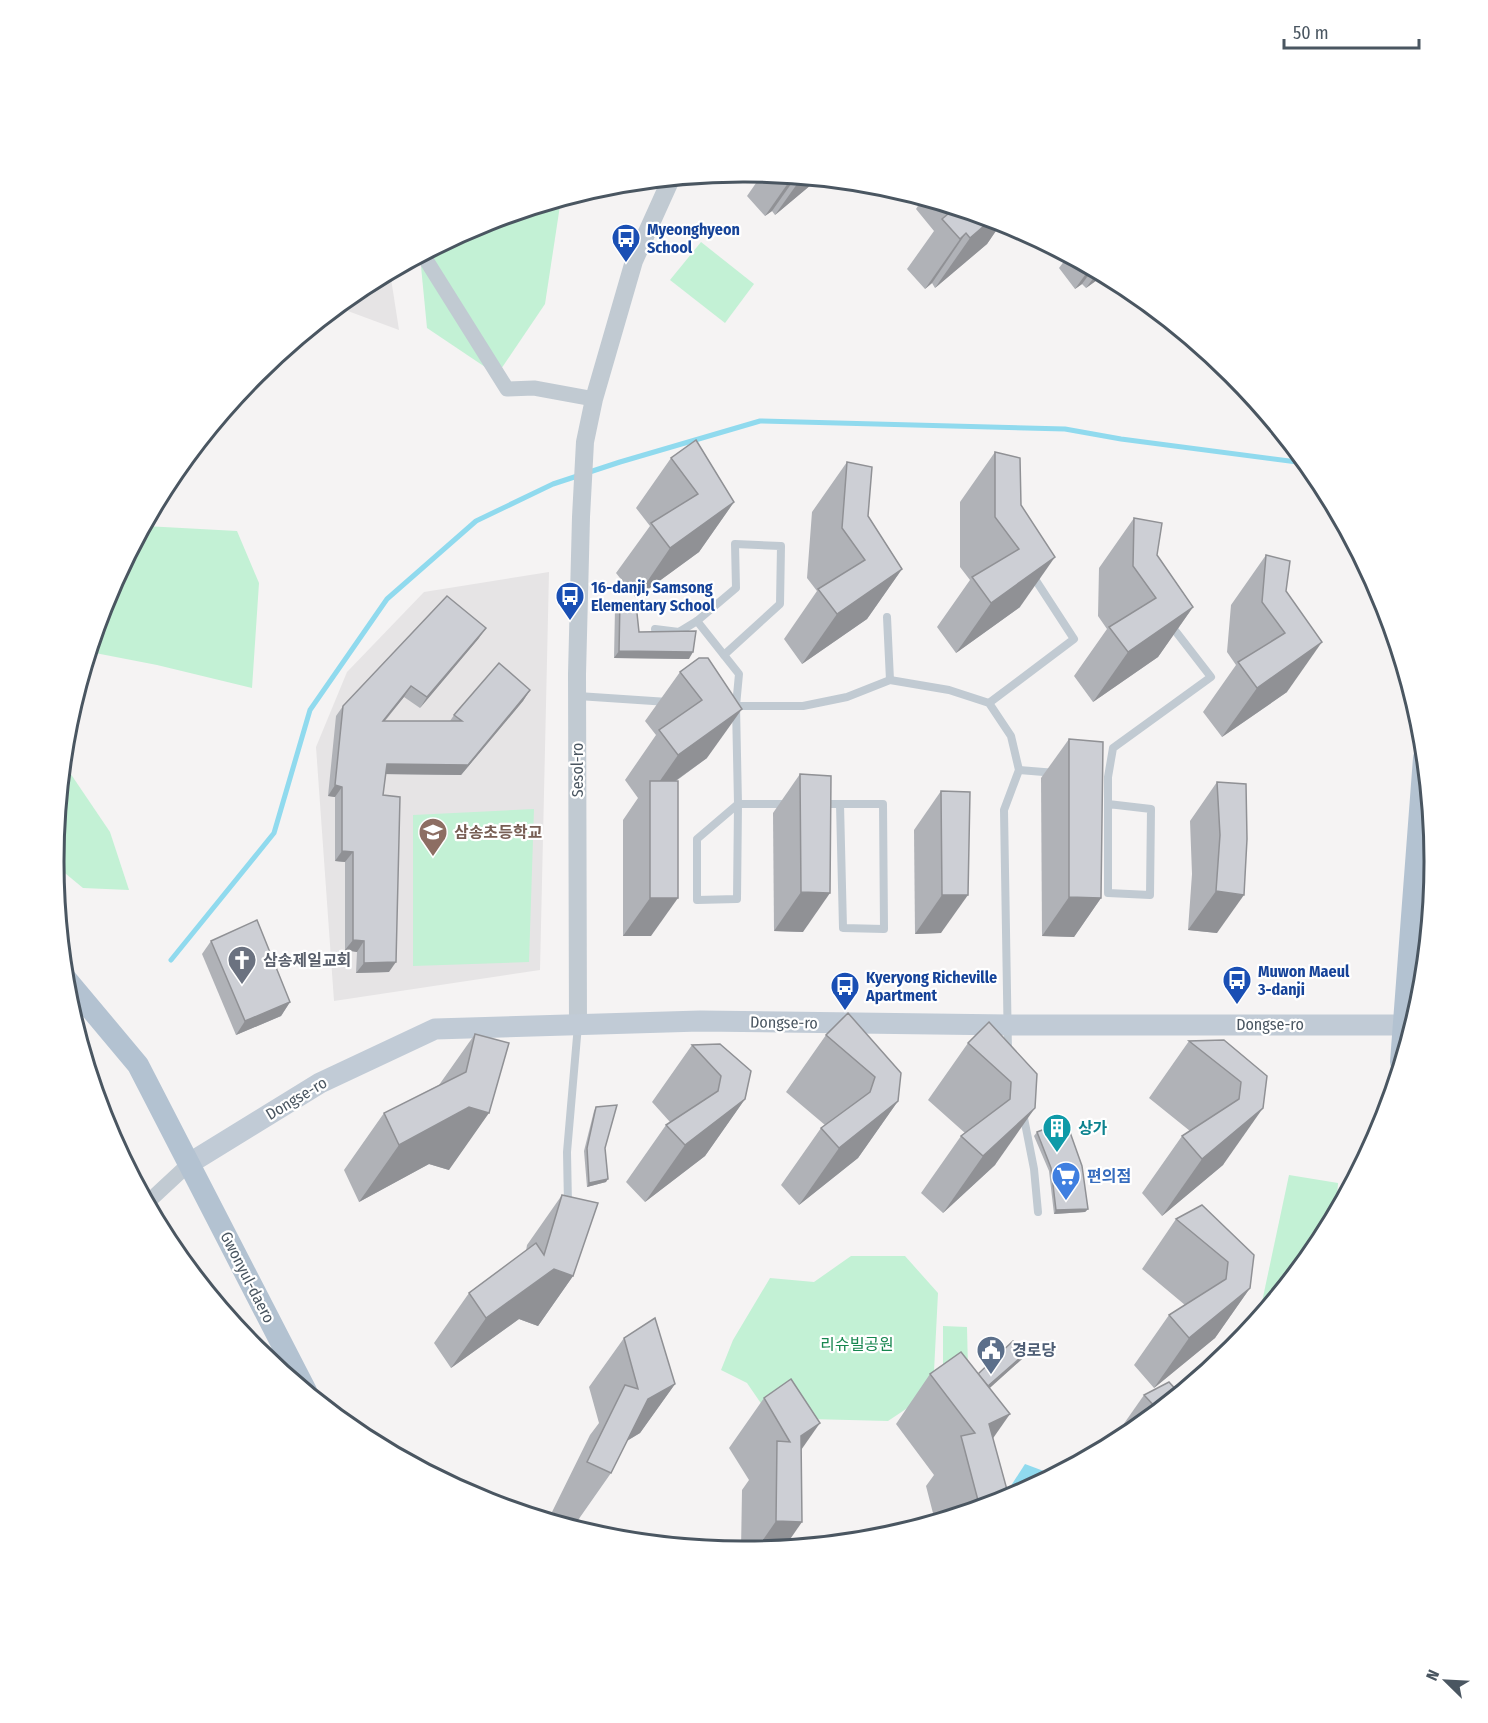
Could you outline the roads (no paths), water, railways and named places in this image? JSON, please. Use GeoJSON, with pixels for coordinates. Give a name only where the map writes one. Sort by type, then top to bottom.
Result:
{"type":"FeatureCollection","features":[{"type":"Feature","properties":{"kind":"main road"},"geometry":{"type":"LineString","coordinates":[[1410,995],[1421,807]]}},
{"type":"Feature","properties":{"kind":"main road","name":"Gwonyul-daero"},"geometry":{"type":"LineString","coordinates":[[78,993],[138,1065],[297,1373]]}},
{"type":"Feature","properties":{"kind":"main road","name":"Dongse-ro"},"geometry":{"type":"LineString","coordinates":[[190,1163],[320,1083],[435,1029],[700,1021],[1009,1025],[1403,1025]]}},
{"type":"Feature","properties":{"kind":"street"},"geometry":{"type":"LineString","coordinates":[[427,261],[507,389],[534,388],[594,399],[634,261],[668,187]]}},
{"type":"Feature","properties":{"kind":"street","name":"Sesol-ro"},"geometry":{"type":"LineString","coordinates":[[578,1024],[577,695],[581,517],[585,442],[594,399]]}},
{"type":"Feature","properties":{"kind":"street"},"geometry":{"type":"LineString","coordinates":[[153,1196],[190,1163]]}},
{"type":"Feature","properties":{"kind":"lane"},"geometry":{"type":"LineString","coordinates":[[655,629],[679,632],[697,621],[736,588],[735,544],[781,546],[780,604],[724,655]]}},
{"type":"Feature","properties":{"kind":"lane"},"geometry":{"type":"LineString","coordinates":[[989,704],[1074,639],[1030,572]]}},
{"type":"Feature","properties":{"kind":"lane"},"geometry":{"type":"LineString","coordinates":[[1108,804],[1151,808],[1150,895],[1108,893],[1108,804],[1108,777],[1113,748],[1211,677],[1163,615]]}},
{"type":"Feature","properties":{"kind":"lane"},"geometry":{"type":"LineString","coordinates":[[887,617],[890,680]]}},
{"type":"Feature","properties":{"kind":"lane"},"geometry":{"type":"LineString","coordinates":[[697,621],[739,674],[736,706],[738,804],[737,899],[697,900],[697,839],[738,804],[795,804]]}},
{"type":"Feature","properties":{"kind":"lane"},"geometry":{"type":"LineString","coordinates":[[724,705],[803,706],[847,697],[890,680],[949,690],[989,704],[1011,736],[1018,770],[1004,810],[1008,1059]]}},
{"type":"Feature","properties":{"kind":"lane"},"geometry":{"type":"LineString","coordinates":[[577,695],[678,703]]}},
{"type":"Feature","properties":{"kind":"lane"},"geometry":{"type":"LineString","coordinates":[[1018,770],[1063,773]]}},
{"type":"Feature","properties":{"kind":"lane"},"geometry":{"type":"LineString","coordinates":[[1097,776],[1108,777]]}},
{"type":"Feature","properties":{"kind":"lane"},"geometry":{"type":"LineString","coordinates":[[818,804],[840,804],[883,804],[884,930],[843,928],[840,804]]}},
{"type":"Feature","properties":{"kind":"lane"},"geometry":{"type":"LineString","coordinates":[[568,1212],[567,1152],[578,1024]]}},
{"type":"Feature","properties":{"kind":"lane"},"geometry":{"type":"LineString","coordinates":[[1020,1104],[1032,1158],[1038,1212]]}},
{"type":"Feature","properties":{"kind":"water"},"geometry":{"type":"Polygon","coordinates":[[[1025,1464],[1044,1471],[1011,1486],[1025,1464]]]}},
{"type":"Feature","properties":{"kind":"waterway"},"geometry":{"type":"LineString","coordinates":[[171,960],[274,833],[310,710],[387,599],[476,521],[553,484],[760,421],[1065,429],[1121,439],[1293,461]]}},
{"type":"Feature","properties":{"kind":"place","name":"Myeonghyeon School"},"geometry":{"type":"Point","coordinates":[626,264]}},
{"type":"Feature","properties":{"kind":"place","name":"16-danji, Samsong Elementary School"},"geometry":{"type":"Point","coordinates":[570,622]}},
{"type":"Feature","properties":{"kind":"place","name":"삼송초등학교"},"geometry":{"type":"Point","coordinates":[433,858]}},
{"type":"Feature","properties":{"kind":"place","name":"삼송제일교회"},"geometry":{"type":"Point","coordinates":[242,986]}},
{"type":"Feature","properties":{"kind":"place","name":"Muwon Maeul 3-danji"},"geometry":{"type":"Point","coordinates":[1237,1006]}},
{"type":"Feature","properties":{"kind":"place","name":"Kyeryong Richeville Apartment"},"geometry":{"type":"Point","coordinates":[845,1012]}},
{"type":"Feature","properties":{"kind":"place","name":"상가"},"geometry":{"type":"Point","coordinates":[1057,1154]}},
{"type":"Feature","properties":{"kind":"place","name":"편의점"},"geometry":{"type":"Point","coordinates":[1066,1202]}},
{"type":"Feature","properties":{"kind":"place","name":"경로당"},"geometry":{"type":"Point","coordinates":[991,1376]}},
{"type":"Feature","properties":{"kind":"park label","name":"리슈빌공원"},"geometry":{"type":"Point","coordinates":[857,1344]}}]}
